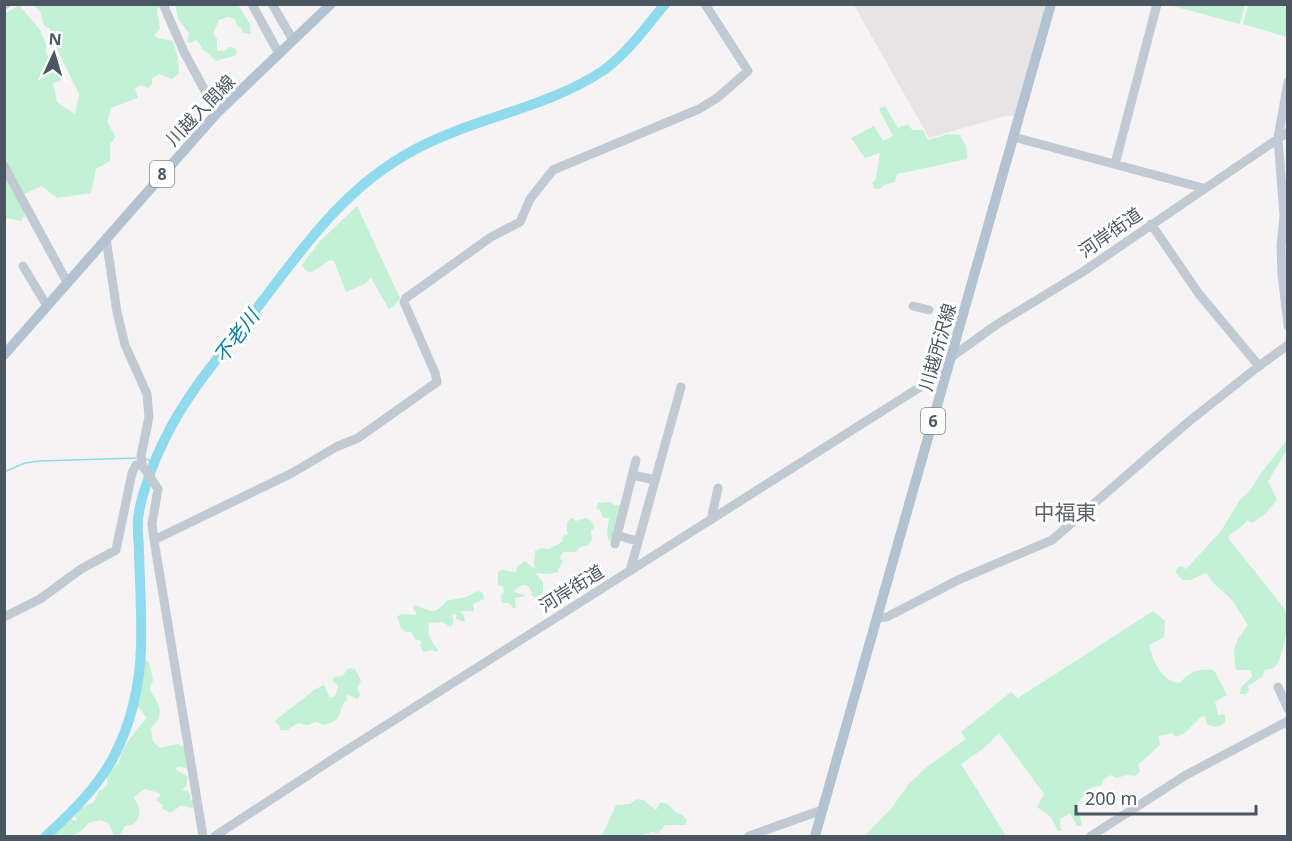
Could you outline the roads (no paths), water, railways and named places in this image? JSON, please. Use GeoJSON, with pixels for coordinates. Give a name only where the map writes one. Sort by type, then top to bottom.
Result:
{"type":"FeatureCollection","features":[{"type":"Feature","properties":{"kind":"main road","name":"川越入間線"},"geometry":{"type":"LineString","coordinates":[[4,355],[217,113],[331,4]]}},
{"type":"Feature","properties":{"kind":"main road","name":"川越所沢線"},"geometry":{"type":"LineString","coordinates":[[815,837],[1051,4]]}},
{"type":"Feature","properties":{"kind":"street"},"geometry":{"type":"LineString","coordinates":[[163,4],[184,52],[217,113]]}},
{"type":"Feature","properties":{"kind":"street"},"geometry":{"type":"LineString","coordinates":[[252,4],[279,54]]}},
{"type":"Feature","properties":{"kind":"street"},"geometry":{"type":"LineString","coordinates":[[272,4],[293,40]]}},
{"type":"Feature","properties":{"kind":"street"},"geometry":{"type":"LineString","coordinates":[[154,540],[358,438],[437,382],[404,302],[406,298],[483,243],[520,222],[530,199],[553,170],[699,109],[717,98],[748,70],[705,4]]}},
{"type":"Feature","properties":{"kind":"street"},"geometry":{"type":"LineString","coordinates":[[1115,164],[1156,4]]}},
{"type":"Feature","properties":{"kind":"street"},"geometry":{"type":"LineString","coordinates":[[1287,82],[1278,138],[1284,216],[1281,246],[1282,274],[1287,326]]}},
{"type":"Feature","properties":{"kind":"street","name":"河岸街道"},"geometry":{"type":"LineString","coordinates":[[951,358],[996,325],[1081,273],[1287,132]]}},
{"type":"Feature","properties":{"kind":"street"},"geometry":{"type":"LineString","coordinates":[[1014,137],[1203,188]]}},
{"type":"Feature","properties":{"kind":"street"},"geometry":{"type":"LineString","coordinates":[[4,166],[67,282]]}},
{"type":"Feature","properties":{"kind":"street"},"geometry":{"type":"LineString","coordinates":[[1151,224],[1199,294],[1258,366]]}},
{"type":"Feature","properties":{"kind":"street"},"geometry":{"type":"LineString","coordinates":[[106,238],[117,312],[125,345],[147,394],[149,417],[142,460],[158,489],[152,524],[154,540],[203,837]]}},
{"type":"Feature","properties":{"kind":"street"},"geometry":{"type":"LineString","coordinates":[[23,266],[47,306]]}},
{"type":"Feature","properties":{"kind":"street"},"geometry":{"type":"LineString","coordinates":[[913,306],[929,310]]}},
{"type":"Feature","properties":{"kind":"street"},"geometry":{"type":"LineString","coordinates":[[877,618],[887,618],[958,580],[1052,540],[1187,423],[1287,345]]}},
{"type":"Feature","properties":{"kind":"street","name":"河岸街道"},"geometry":{"type":"LineString","coordinates":[[215,837],[339,755],[946,372]]}},
{"type":"Feature","properties":{"kind":"street"},"geometry":{"type":"LineString","coordinates":[[630,571],[681,387]]}},
{"type":"Feature","properties":{"kind":"street"},"geometry":{"type":"LineString","coordinates":[[4,617],[40,599],[81,569],[116,550],[132,472],[142,460]]}},
{"type":"Feature","properties":{"kind":"street"},"geometry":{"type":"LineString","coordinates":[[636,460],[615,539],[637,541]]}},
{"type":"Feature","properties":{"kind":"street"},"geometry":{"type":"LineString","coordinates":[[633,475],[655,480]]}},
{"type":"Feature","properties":{"kind":"street"},"geometry":{"type":"LineString","coordinates":[[711,520],[718,488]]}},
{"type":"Feature","properties":{"kind":"street"},"geometry":{"type":"LineString","coordinates":[[1278,687],[1287,709]]}},
{"type":"Feature","properties":{"kind":"street"},"geometry":{"type":"LineString","coordinates":[[1091,837],[1186,775],[1287,721]]}},
{"type":"Feature","properties":{"kind":"street"},"geometry":{"type":"LineString","coordinates":[[749,837],[767,833],[822,810]]}},
{"type":"Feature","properties":{"kind":"waterway","name":"不老川"},"geometry":{"type":"LineString","coordinates":[[46,836],[92,789],[108,767],[125,731],[134,704],[140,662],[139,511],[147,481],[170,428],[201,380],[302,249],[363,184],[387,166],[437,139],[560,94],[583,83],[604,70],[621,55],[665,4]]}},
{"type":"Feature","properties":{"kind":"waterway"},"geometry":{"type":"LineString","coordinates":[[4,472],[25,463],[40,461],[136,458]]}},
{"type":"Feature","properties":{"kind":"waterway"},"geometry":{"type":"LineString","coordinates":[[144,458],[155,463]]}},
{"type":"Feature","properties":{"kind":"district","name":"中福東"},"geometry":{"type":"Point","coordinates":[1065,512]}}]}
